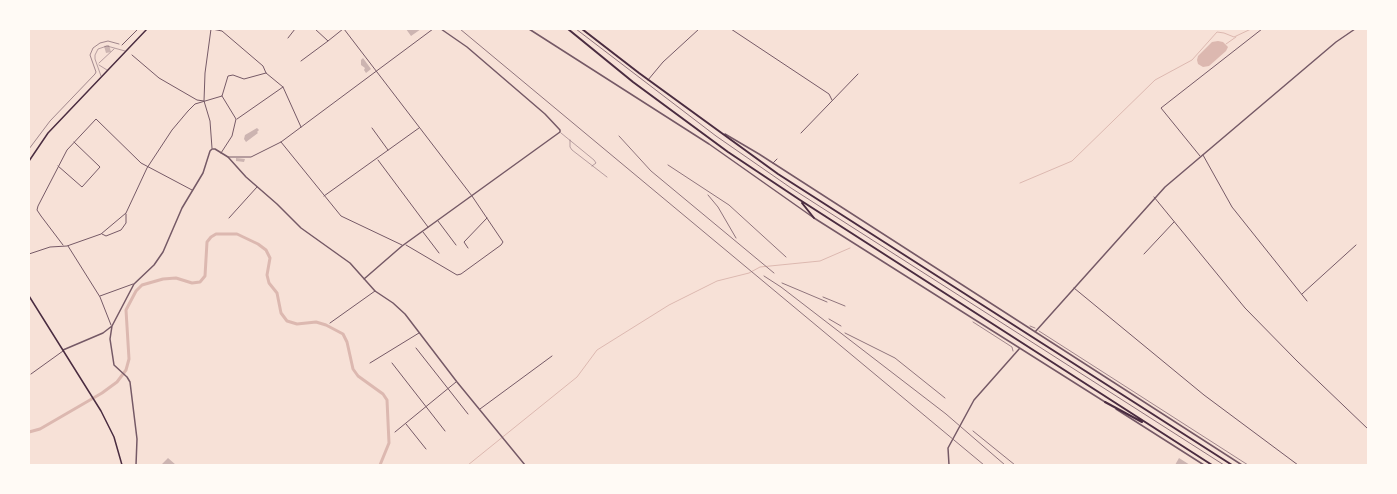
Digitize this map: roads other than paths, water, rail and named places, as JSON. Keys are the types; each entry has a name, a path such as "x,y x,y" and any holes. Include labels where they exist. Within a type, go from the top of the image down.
{"highway":[{"path":"568,29 633,82 728,152 800,200 1212,465"},
{"path":"582,29 706,123 789,181 1232,465"},
{"path":"800,200 814,218"},
{"path":"1105,402 1157,430"}],"main road":[{"path":"29,161 48,133 147,29"},
{"path":"29,296 96,403 114,437 122,465"}],"street":[{"path":"122,45 138,29"},
{"path":"31,374 63,350 103,333 112,326 134,284 154,265 161,254 178,215 203,173 212,149 210,121 204,101 205,73 212,29 222,31 263,66 266,73 283,87 301,127"},
{"path":"288,38 295,29"},
{"path":"315,29 328,40"},
{"path":"281,142 341,216 403,245 456,275 461,274 501,246 503,242 472,196 344,29 301,61"},
{"path":"228,157 251,157 281,142 432,29"},
{"path":"364,279 403,245 560,132 560,130 545,114 466,47 441,29"},
{"path":"529,29 709,144 814,218 1204,465"},
{"path":"648,80 663,62 699,29"},
{"path":"731,29 829,94 832,100"},
{"path":"1201,156 1161,108 1262,29"},
{"path":"1034,332 1154,197 1336,42 1355,29"},
{"path":"132,55 159,78 197,100 204,101"},
{"path":"236,119 222,96 226,78 230,75 244,79 266,73"},
{"path":"801,133 858,74"},
{"path":"221,152 232,136 236,119 283,87"},
{"path":"29,254 63,245 67,246 101,234 126,213 147,168 180,120 196,104 222,96"},
{"path":"63,245 37,210 66,150 96,119 147,168 193,190"},
{"path":"706,123 772,163 1242,465"},
{"path":"324,196 377,159 419,127"},
{"path":"372,128 388,150"},
{"path":"58,166 82,187 100,167 74,142"},
{"path":"212,149 221,152 228,157 246,177 258,186 300,228 346,260 375,291 394,303 405,314 456,382 525,465"},
{"path":"1203,154 1232,207 1307,301"},
{"path":"377,159 428,228"},
{"path":"772,163 776,159"},
{"path":"229,218 258,186"},
{"path":"1154,197 1245,308 1297,361 1368,429"},
{"path":"101,234 106,236 121,230 126,223 126,213"},
{"path":"468,248 464,242 487,217"},
{"path":"437,221 456,245"},
{"path":"1144,254 1174,221"},
{"path":"422,231 439,253"},
{"path":"1301,295 1356,245"},
{"path":"67,246 100,297 112,326 111,353 114,365 119,371 126,375 130,382 135,422 136,465"},
{"path":"100,297 134,284"},
{"path":"1074,288 1204,395 1298,465"},
{"path":"330,322 375,291"},
{"path":"370,363 420,333"},
{"path":"416,348 468,414"},
{"path":"949,465 948,448 978,394 1020,348"},
{"path":"480,410 552,356"},
{"path":"392,362 445,431"},
{"path":"395,432 456,382"},
{"path":"406,423 426,448"}],"lane":[{"path":"101,77 95,55 98,49 107,46 126,51"},
{"path":"98,65 112,50 116,48"},
{"path":"98,65 108,70"},
{"path":"560,132 594,160 596,163 592,166"},
{"path":"570,140 570,147 607,177"}],"waterway":[{"path":"1020,183 1072,161 1155,80 1192,60 1217,32 1234,37 1251,29"},
{"path":"1226,44 1236,37"},
{"path":"29,432 40,429 102,393 117,382 126,370 129,359 126,310 136,291 142,285 163,279 176,278 192,283 200,282 205,276 207,242 216,234 237,234 258,244 266,250 270,258 267,275 269,283 277,293 281,313 287,321 297,324 316,322 326,325 343,334 347,342 353,369 358,376 383,394 387,400 389,443 380,465"},
{"path":"468,465 577,377 597,350 669,305 717,281 749,273 760,267 820,261 850,248"}],"tram line":[{"path":"576,29 716,136 791,188 1224,465"}],"railway":[{"path":"460,29 984,465"},
{"path":"619,136 651,171 774,273"},
{"path":"668,165 729,205 786,257"},
{"path":"708,195 718,207 736,238"},
{"path":"764,276 781,287 946,414 1005,465"},
{"path":"782,283 827,302"},
{"path":"823,297 845,306"},
{"path":"829,319 841,326"},
{"path":"845,333 895,358 945,398"},
{"path":"973,431 1015,465"}]}
